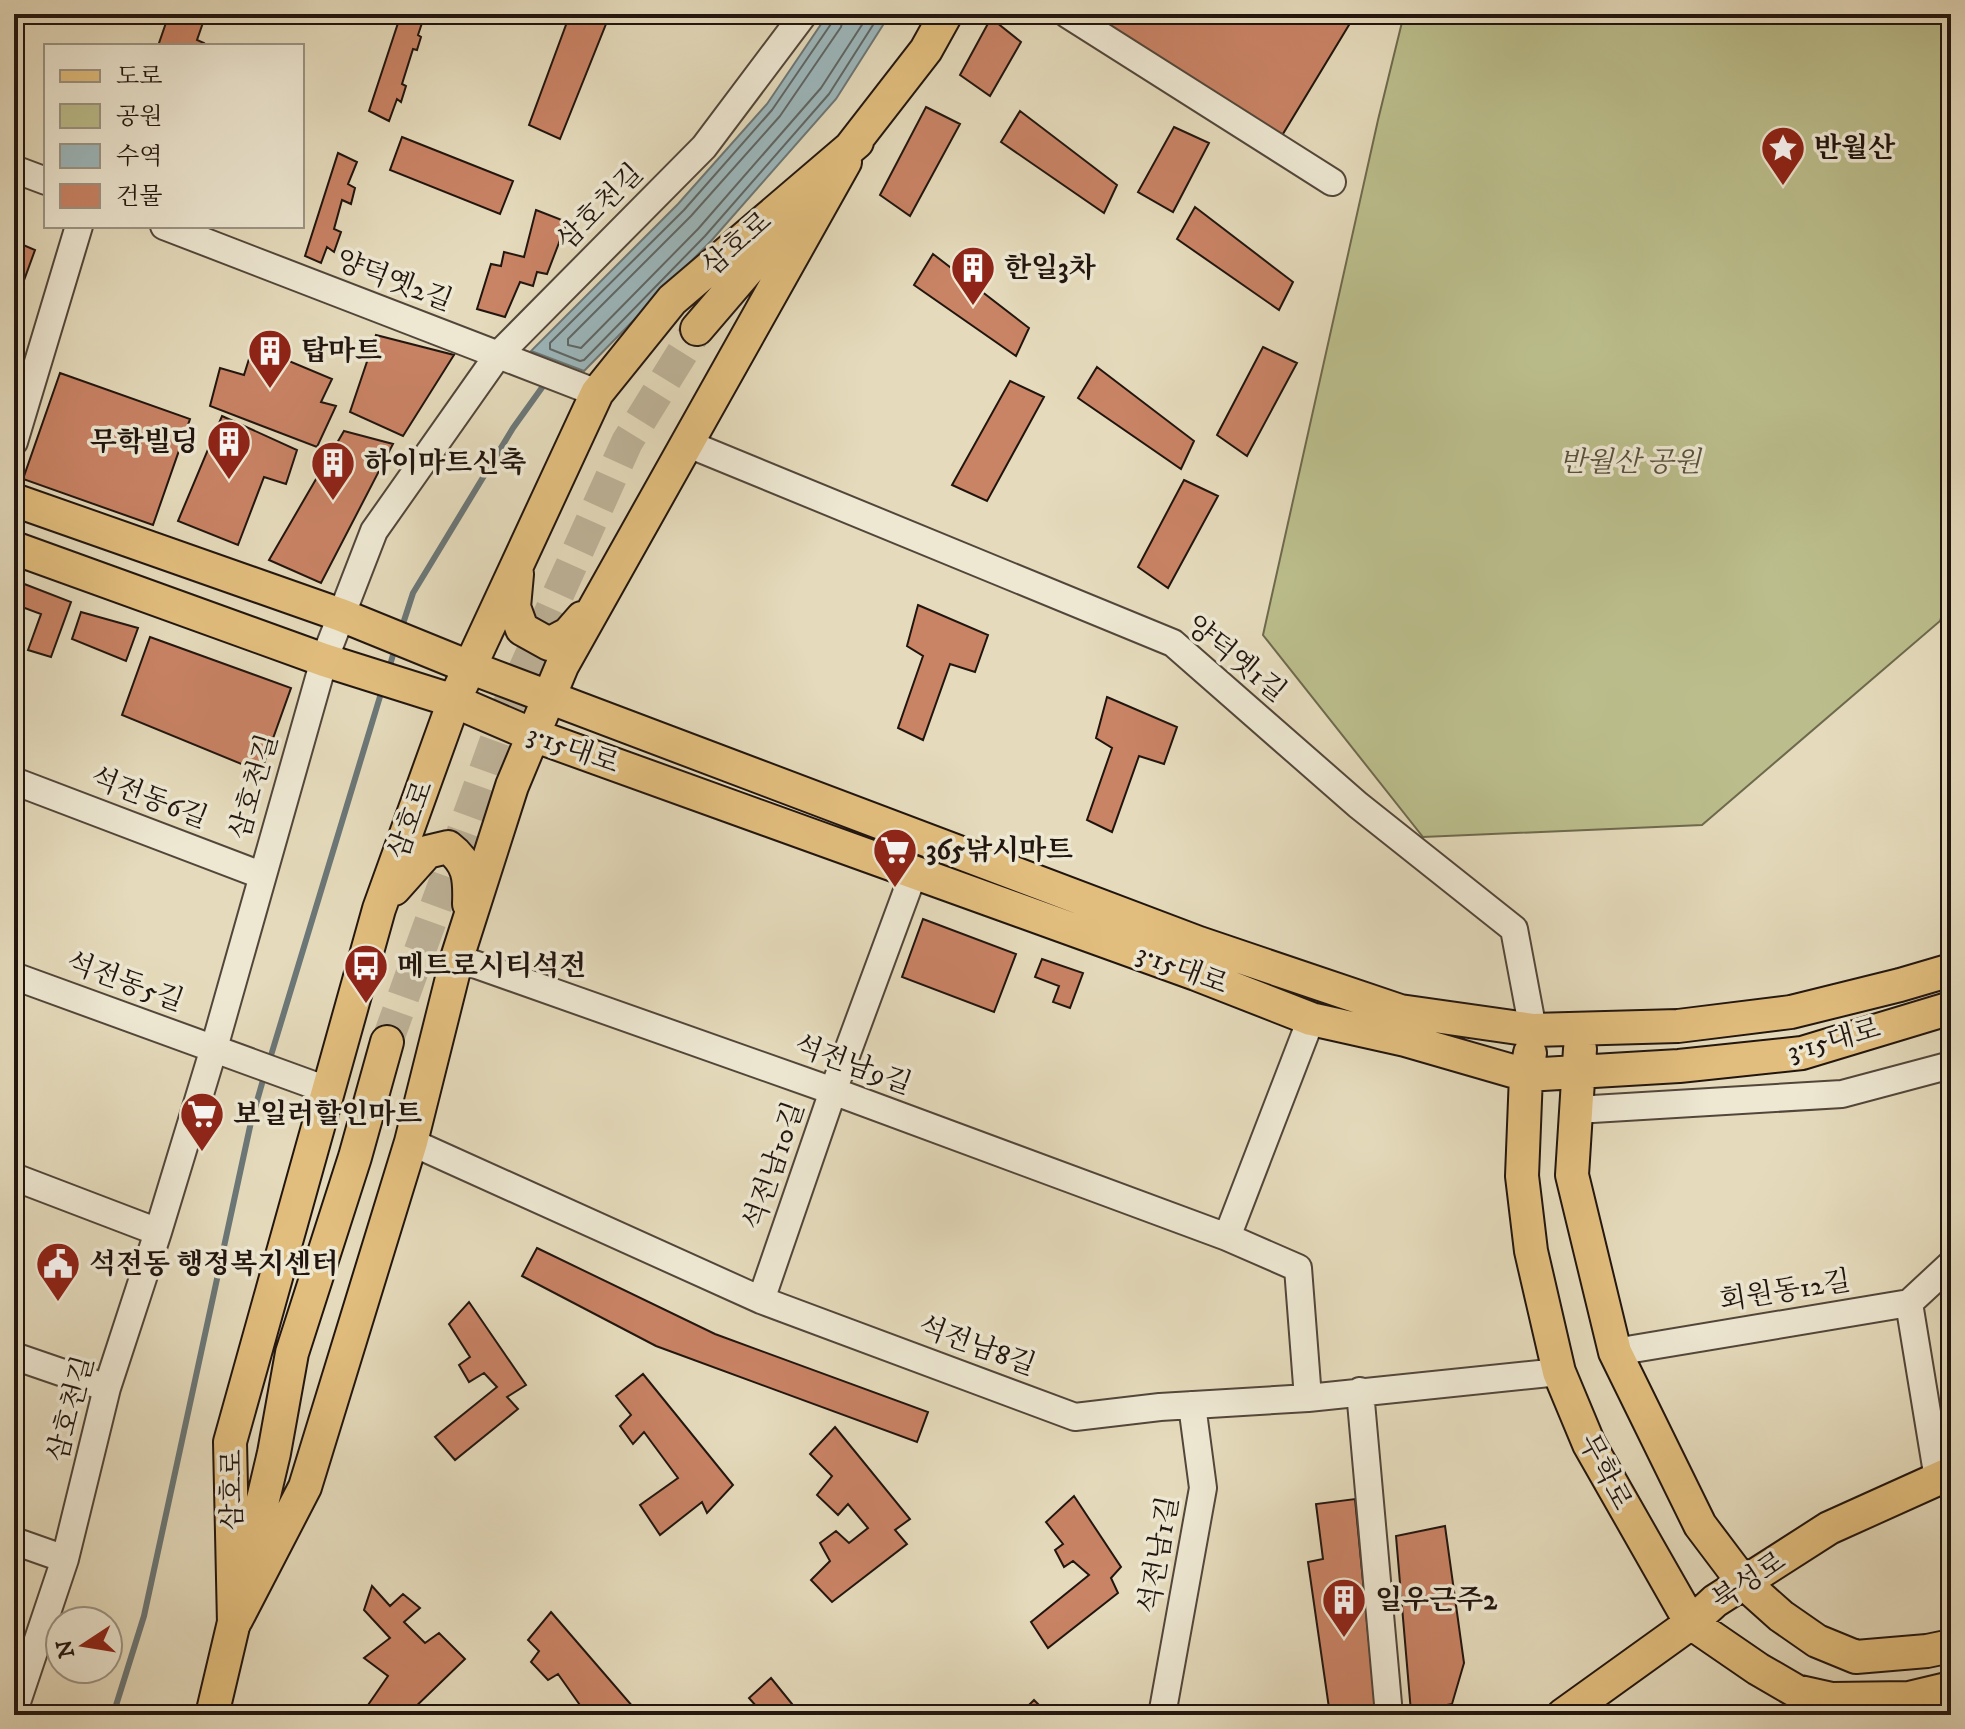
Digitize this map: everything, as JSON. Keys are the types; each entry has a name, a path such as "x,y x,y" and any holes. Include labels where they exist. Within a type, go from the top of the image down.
{"main road":[{"name":"삼호로","path":"697,329 857,142 926,50 946,14"},
{"name":"삼호로","path":"234,1624 230,1442 322,1088 446,698 460,663 519,559 588,390 672,300 857,142"},
{"name":"삼호로","path":"234,1624 305,1487 411,1142 469,919 512,786 562,666 857,142"},
{"path":"14,500 346,617"},
{"path":"14,548 330,662"},
{"path":"519,559 514,607 522,629 549,644 568,634 598,601"},
{"name":"3·15대로","path":"346,617 1199,943 1400,1011 1533,1030 1678,1026 1791,1012 1951,970"},
{"name":"3·15대로","path":"330,662 446,698 533,735 1196,974 1311,1019 1405,1040 1526,1075 1679,1066 1802,1053 1951,1008"},
{"path":"379,909 405,874 427,852 448,847 463,858 470,877 469,919"},
{"name":"무학로","path":"1533,1030 1526,1075 1522,1176 1531,1251 1559,1372 1589,1444 1691,1623 1796,1691 1832,1699 1909,1698 1951,1688"},
{"path":"1580,1030 1572,1175 1615,1352 1700,1525 1743,1582 1781,1616 1817,1641 1856,1657 1951,1646"},
{"name":"삼호로","path":"212,1715 274,1453 292,1353 355,1157 387,1042"},
{"name":"북성로","path":"1563,1715 1691,1623 1715,1601 1829,1528 1945,1476"}],"street":[{"name":"삼호천길","path":"14,1711 65,1559 107,1388 221,1051 261,875 374,531 504,358 704,147 804,14"},
{"path":"1067,14 1332,182"},
{"path":"14,169 44,180"},
{"path":"14,442 78,228"},
{"name":"양덕옛2길","path":"169,228 588,390"},
{"name":"양덕옛1길","path":"686,443 1173,643 1358,805 1514,929 1533,1030"},
{"name":"석전동6길","path":"14,781 261,875"},
{"name":"석전남10길","path":"761,1300 833,1091 914,872"},
{"name":"석전남9길","path":"457,958 833,1091 1227,1237 1298,1268 1308,1398"},
{"name":"석전동5길","path":"14,976 322,1088"},
{"path":"1227,1237 1311,1019"},
{"path":"1576,1110 1842,1094 1951,1065"},
{"name":"석전남8길","path":"411,1142 761,1300 1075,1417 1192,1405 1308,1398 1559,1372"},
{"path":"14,1177 158,1232"},
{"path":"1945,1476 1909,1303 1951,1264"},
{"name":"회원동12길","path":"1615,1352 1909,1303"},
{"path":"14,1356 107,1388"},
{"path":"1360,1391 1389,1715"},
{"name":"석전남1길","path":"1162,1715 1203,1488 1192,1405"},
{"path":"14,1541 65,1559"}],"green space":[{"name":"반월산 공원","path":"1404,14 1951,14 1951,587 1940,621 1702,825 1423,837 1263,635"}],"water":[{"path":"828,14 890,14 836,99 711,241 584,371 531,351 678,204 767,104"}],"building":[{"path":"169,14 206,14 197,40 204,44 159,44"},
{"path":"401,14 425,14 417,50 413,49 402,84 406,86 401,102 397,99 389,121 369,111"},
{"path":"570,14 610,14 560,139 529,125"},
{"path":"1077,14 1344,14 1352,20 1278,142"},
{"path":"991,18 1021,42 990,96 960,75"},
{"path":"926,107 960,124 910,216 880,195"},
{"name":"한일3차","path":"1020,111 1117,185 1104,213 1001,142"},
{"path":"1174,127 1209,143 1173,212 1138,192"},
{"path":"402,137 513,181 500,214 390,170"},
{"path":"338,153 357,162 348,184 355,188 351,204 342,200 334,229 341,232 334,252 327,247 321,263 305,256"},
{"name":"한일3차","path":"1195,207 1293,282 1279,310 1177,239"},
{"path":"536,210 567,222 547,274 537,272 533,286 520,282 505,317 477,309 491,264 501,266 504,252 524,257"},
{"path":"14,241 35,250 14,308"},
{"name":"한일3차","path":"933,254 1029,328 1016,356 914,285"},
{"path":"376,335 454,355 403,436 350,412"},
{"name":"탑마트","path":"253,346 332,379 321,402 336,406 317,447 210,406 220,368 244,375"},
{"path":"1263,347 1297,363 1247,456 1217,435"},
{"name":"한일3차","path":"1097,367 1194,441 1181,469 1078,398"},
{"path":"60,373 190,419 153,525 23,479"},
{"path":"1010,381 1044,397 987,501 952,485"},
{"name":"무학빌딩","path":"222,416 297,450 286,484 264,477 238,545 178,521"},
{"name":"하이마트신축","path":"344,431 393,444 321,583 269,560"},
{"path":"1184,480 1218,496 1168,588 1138,567"},
{"path":"14,580 71,602 51,657 28,650 41,614 14,604"},
{"path":"918,605 988,635 975,672 950,664 923,740 898,728 923,656 907,646"},
{"path":"81,612 138,628 126,661 72,639"},
{"path":"150,637 291,688 261,772 122,715"},
{"path":"1107,697 1177,727 1164,764 1139,756 1112,832 1087,820 1112,748 1096,738"},
{"path":"923,919 1016,954 994,1012 902,977"},
{"path":"1042,959 1083,973 1070,1008 1053,1002 1059,986 1035,977"},
{"path":"537,1248 715,1334 928,1412 917,1442 656,1346 522,1276"},
{"path":"469,1302 526,1385 507,1397 518,1409 455,1460 435,1437 497,1387 484,1373 469,1382 459,1365 470,1357 449,1324"},
{"path":"643,1374 733,1485 707,1513 702,1502 660,1535 640,1505 678,1478 644,1432 633,1444 620,1426 631,1415 616,1396"},
{"path":"835,1427 910,1519 895,1530 907,1544 832,1602 811,1580 830,1561 820,1543 836,1531 849,1543 868,1528 848,1504 838,1515 817,1495 832,1476 810,1454"},
{"path":"1074,1496 1121,1567 1111,1578 1118,1593 1048,1648 1031,1622 1089,1575 1073,1561 1064,1567 1055,1550 1063,1544 1046,1522"},
{"name":"일우근주2","path":"1355,1499 1376,1715 1330,1715 1308,1562 1323,1559 1316,1504"},
{"path":"1445,1526 1464,1663 1452,1704 1411,1712 1396,1536"},
{"path":"372,1586 390,1606 403,1594 420,1608 404,1622 425,1643 439,1633 465,1659 407,1715 380,1715 368,1705 388,1676 364,1658 390,1638 364,1610"},
{"path":"551,1612 640,1715 587,1715 558,1674 548,1680 531,1662 539,1651 528,1640"},
{"path":"771,1678 801,1715 764,1715 749,1698"},
{"path":"1034,1700 1049,1715 1019,1715"}],"waterway":[{"path":"401,630 413,593 513,428 546,382"},
{"path":"388,672 395,648"},
{"path":"269,1062 382,690"},
{"path":"113,1715 144,1616 251,1122 265,1073"}],"tunnel":[{"path":"387,1042 510,701 627,442 697,329"}],"place":[{"name":"반월산","path":"1783,187"},
{"name":"한일3차","path":"973,307"},
{"name":"탑마트","path":"270,390"},
{"name":"무학빌딩","path":"229,481"},
{"name":"하이마트신축","path":"333,502"},
{"name":"365낚시마트","path":"895,889"},
{"name":"메트로시티석전","path":"366,1005"},
{"name":"보일러할인마트","path":"202,1153"},
{"name":"석전동 행정복지센터","path":"58,1303"},
{"name":"일우근주2","path":"1344,1639"}]}
